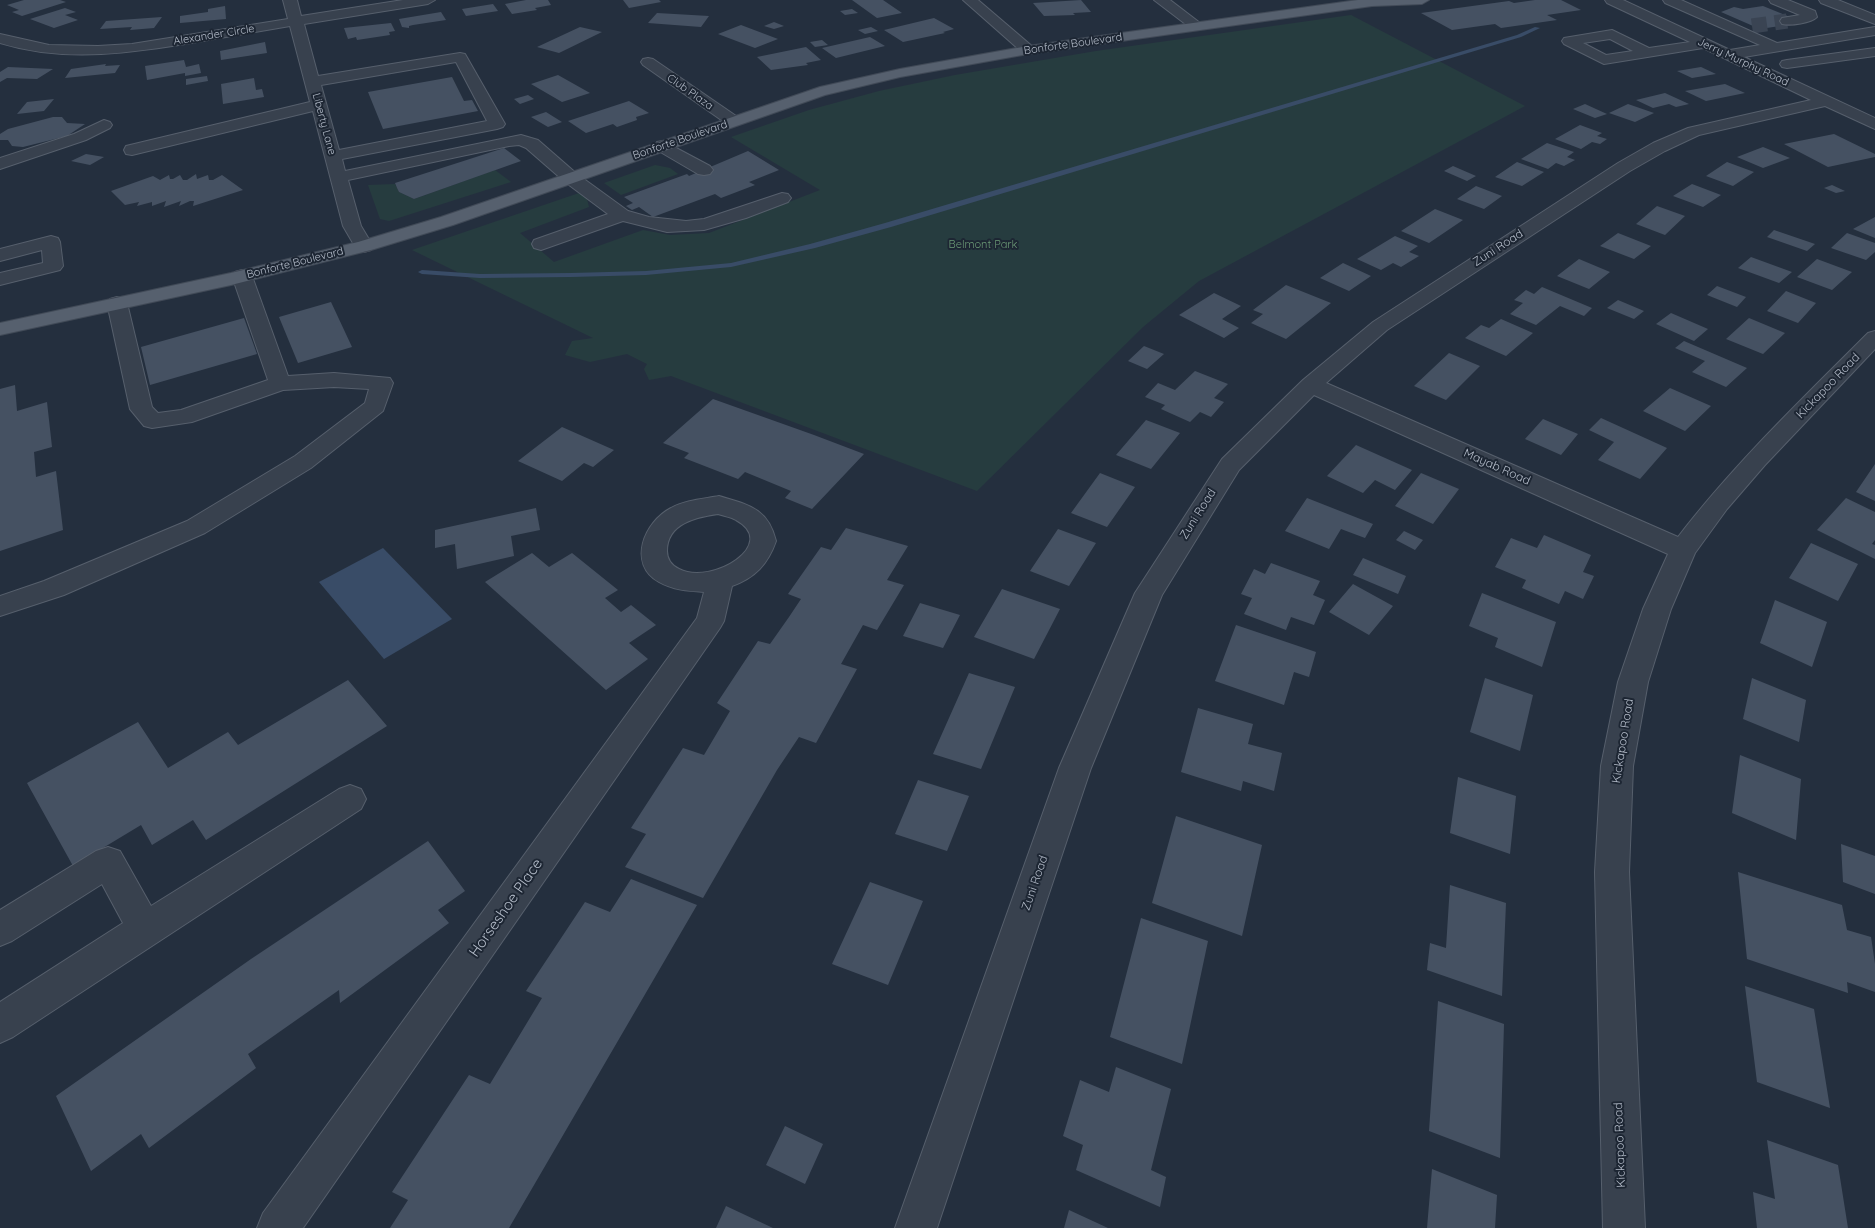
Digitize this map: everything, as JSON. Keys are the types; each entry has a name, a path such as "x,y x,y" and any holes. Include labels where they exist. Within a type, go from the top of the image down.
{"main road":[{"name":"Bonforte Boulevard","path":"0,328 242,276 364,246 446,221 820,92 900,73 1028,50 1372,1 1422,0"}],"street":[{"name":"Liberty Lane","path":"290,0 352,226 364,246"},
{"name":"Alexander Circle","path":"0,38 32,48 81,52 132,48 428,0"},
{"path":"970,0 1028,50"},
{"path":"1161,0 1197,26"},
{"name":"Jerry Murphy Road","path":"1612,0 1875,124"},
{"path":"1675,2 1709,0"},
{"path":"1776,0 1810,14 1810,17 1787,21"},
{"path":"1826,0 1875,20"},
{"path":"1675,2 1775,47"},
{"path":"1664,25 1709,18"},
{"path":"1734,29 1752,26"},
{"path":"1727,55 1875,32"},
{"path":"1647,52 1703,44"},
{"path":"1758,69 1875,52"},
{"path":"312,82 460,57 497,124 333,156"},
{"name":"Club Plaza","path":"648,62 733,121"},
{"name":"Zuni Road","path":"916,1228 1075,768 1149,593 1230,465 1311,385 1380,326 1503,245 1658,147 1694,131 1827,101"},
{"path":"132,150 237,126 253,120 320,104"},
{"path":"0,164 80,137 104,125"},
{"path":"340,177 521,140 532,144 571,178 622,215 659,226 676,228 698,227 719,222 782,198"},
{"path":"663,146 704,170"},
{"path":"541,244 622,215"},
{"path":"0,255 51,242 53,266 0,279"},
{"path":"242,276 280,383"},
{"path":"0,606 54,588 196,527 303,462 375,406 382,383 334,380 280,383 184,417 152,421 141,409 117,303"},
{"name":"Kickapoo Road","path":"1624,1228 1612,872 1617,766 1633,682 1657,609 1683,550 1718,504 1757,460 1875,337"},
{"name":"Mayab Road","path":"1311,385 1683,550"},
{"name":"Horseshoe Place","path":"278,1228 710,621 720,581"},
{"path":"0,1024 144,929 350,799"},
{"path":"0,929 108,862 144,929"}],"green space":[{"name":"Belmont Park","path":"1351,15 1525,106 1199,281 1143,327 977,491 671,376 649,380 644,369 647,364 627,354 590,362 565,355 572,341 593,338 412,250 579,193 587,199 589,207 520,233 554,262 643,230 670,235 709,233 820,190 731,137 809,110 879,91 955,75 1096,51"},
{"path":"655,165 670,168 678,174 621,195 604,183"},
{"path":"495,170 511,182 389,221 380,219 368,185 395,184 399,192 414,199"}],"water":[{"path":"383,548 452,619 384,659 319,582"}],"building":[{"path":"24,0 60,0 66,2 22,16 12,12 19,10 7,5"},
{"path":"526,0 548,0 551,5 535,8 537,10 512,14 505,4"},
{"path":"623,0 659,0 661,2 629,8"},
{"path":"852,0 883,0 902,13 877,18"},
{"path":"1081,0 1091,12 1073,13 1075,15 1044,16 1033,3"},
{"path":"1535,0 1561,0 1581,10 1547,15 1557,20 1501,28 1495,24 1452,30 1421,13 1509,1 1514,3"},
{"path":"493,4 498,11 466,16 462,9"},
{"path":"225,6 226,19 180,23 180,16 208,12 208,9"},
{"path":"1763,6 1790,17 1780,19 1793,24 1760,29 1721,12 1734,7 1743,9"},
{"path":"65,8 76,12 65,15 78,20 54,28 30,19"},
{"path":"852,9 858,13 845,15 840,11"},
{"path":"441,12 446,20 413,25 409,26 409,28 402,27 399,19"},
{"path":"657,13 709,16 701,27 648,23"},
{"path":"162,17 154,28 130,30 132,27 100,29 106,21"},
{"path":"934,18 954,29 943,32 945,33 903,42 884,30"},
{"path":"774,22 784,26 774,29 764,26"},
{"path":"391,23 395,31 389,32 390,35 357,40 356,37 348,39 344,28"},
{"path":"741,25 778,39 755,48 718,34"},
{"path":"580,27 602,32 559,53 537,47"},
{"path":"871,27 878,31 865,34 858,30"},
{"path":"870,37 885,46 836,58 822,48"},
{"path":"822,40 828,45 815,47 810,42"},
{"path":"265,42 267,53 221,60 220,51"},
{"path":"806,47 821,60 806,63 808,65 771,70 757,57"},
{"path":"184,60 186,67 199,64 201,73 185,76 185,73 147,80 145,66"},
{"path":"106,64 105,66 120,65 115,73 65,78 71,69"},
{"path":"8,67 53,69 37,79 7,78 0,82 0,72"},
{"path":"1701,67 1716,74 1692,78 1677,71"},
{"path":"558,75 590,93 562,102 531,84"},
{"path":"207,76 208,81 186,85 186,79"},
{"path":"452,77 464,101 472,100 478,111 383,129 368,92"},
{"path":"254,78 256,90 262,89 264,97 223,104 221,84"},
{"path":"1725,84 1745,93 1706,101 1685,91"},
{"path":"1665,93 1689,104 1676,107 1669,104 1653,108 1636,100"},
{"path":"528,95 534,99 520,104 514,99"},
{"path":"54,99 44,111 17,114 27,102"},
{"path":"629,101 649,113 636,117 637,120 617,127 613,124 586,133 568,121"},
{"path":"1585,104 1607,114 1595,118 1573,109"},
{"path":"1628,104 1654,113 1635,122 1609,113"},
{"path":"546,112 562,122 548,127 531,117"},
{"path":"53,117 62,117 67,123 85,124 67,136 23,147 12,146 8,140 0,140 0,134 8,129"},
{"path":"1580,125 1602,133 1597,136 1607,139 1600,144 1592,142 1581,149 1555,139"},
{"path":"1834,134 1875,154 1875,157 1828,167 1784,144"},
{"path":"1547,143 1574,152 1567,157 1575,160 1564,166 1556,163 1548,169 1521,159"},
{"path":"1763,147 1790,158 1763,168 1737,157"},
{"path":"504,148 521,161 414,199 399,192 395,183"},
{"path":"748,151 779,170 749,182 755,185 721,198 715,194 653,217 639,207 632,210 626,206 633,203 624,197 687,174 689,176"},
{"path":"86,154 104,157 90,165 71,161"},
{"path":"1517,162 1544,172 1522,186 1495,177"},
{"path":"1727,162 1754,172 1733,186 1706,176"},
{"path":"1453,166 1476,176 1467,181 1444,171"},
{"path":"196,174 197,179 208,175 209,180 222,175 243,190 193,206 194,201 179,206 181,201 164,207 166,201 152,206 152,202 137,206 139,202 125,205 111,191 153,176 160,180 169,175 170,179 173,179 180,175 183,180 187,180"},
{"path":"1692,184 1721,195 1703,207 1673,196"},
{"path":"1832,185 1845,191 1836,193 1824,188"},
{"path":"1476,186 1502,196 1484,209 1457,199"},
{"path":"1657,206 1685,216 1665,235 1636,224"},
{"path":"1435,209 1463,220 1429,243 1401,231"},
{"path":"1875,217 1875,238 1853,229"},
{"path":"1774,230 1815,244 1807,251 1767,237"},
{"path":"1618,233 1651,246 1634,259 1600,246"},
{"path":"1847,233 1875,243 1875,252 1866,260 1831,248"},
{"path":"1395,236 1418,246 1409,252 1419,256 1401,267 1393,263 1381,270 1357,259"},
{"path":"1751,257 1792,272 1779,283 1738,268"},
{"path":"1579,259 1610,272 1589,289 1557,276"},
{"path":"1817,259 1852,272 1832,290 1797,277"},
{"path":"1343,263 1371,276 1349,291 1320,278"},
{"path":"1286,285 1331,303 1286,339 1251,323 1263,314 1253,310"},
{"path":"1717,286 1746,297 1737,307 1707,295"},
{"path":"1542,287 1592,308 1584,316 1560,306 1536,325 1510,314 1523,303 1514,300 1526,290 1534,294"},
{"path":"1786,291 1816,303 1798,323 1767,311"},
{"path":"1214,293 1241,306 1222,319 1239,328 1224,338 1179,315"},
{"path":"1618,300 1644,311 1634,319 1607,308"},
{"path":"331,302 352,347 298,363 279,317"},
{"path":"1671,313 1708,329 1694,341 1656,324"},
{"path":"244,318 257,354 150,385 141,347"},
{"path":"1749,318 1785,333 1763,354 1726,339"},
{"path":"1501,319 1533,333 1506,356 1465,338 1481,325 1489,328"},
{"path":"1684,341 1747,368 1726,387 1692,372 1705,361 1675,348"},
{"path":"1144,346 1164,354 1147,369 1128,361"},
{"path":"1449,353 1480,366 1446,400 1414,386"},
{"path":"1195,371 1228,384 1214,398 1224,402 1211,417 1200,412 1190,422 1161,409 1165,405 1145,397 1158,383 1175,390"},
{"path":"15,385 17,411 47,402 52,447 34,452 36,477 56,471 63,530 0,551 0,389"},
{"path":"1670,388 1711,406 1685,431 1643,411"},
{"path":"713,399 864,454 812,509 785,498 791,491 745,472 738,479 684,458 689,453 663,443"},
{"path":"1601,418 1667,448 1640,479 1598,460 1614,442 1589,430"},
{"path":"1543,419 1578,434 1561,455 1525,439"},
{"path":"1146,420 1180,433 1151,469 1116,455"},
{"path":"562,427 614,450 593,467 584,463 562,481 518,461"},
{"path":"1356,445 1412,470 1395,490 1375,480 1363,493 1327,476"},
{"path":"1875,464 1875,501 1856,492"},
{"path":"1100,473 1135,487 1107,527 1071,513"},
{"path":"1421,473 1459,489 1433,524 1395,506"},
{"path":"1307,498 1373,524 1365,538 1341,529 1329,549 1285,531"},
{"path":"1846,498 1875,512 1875,540 1872,544 1875,545 1875,559 1817,530"},
{"path":"536,508 540,530 511,536 514,556 457,569 455,544 435,548 435,530"},
{"path":"846,528 908,546 887,580 904,585 877,630 863,625 841,664 857,669 816,743 799,737 777,770 703,898 625,867 646,834 631,828 683,748 704,755 730,711 717,703 758,641 770,644 801,599 788,594 821,547 831,550"},
{"path":"1058,529 1096,543 1069,586 1030,571"},
{"path":"1404,531 1423,540 1415,550 1396,540"},
{"path":"1544,535 1591,555 1583,572 1594,576 1583,599 1565,591 1559,604 1522,588 1526,580 1495,567 1511,538 1537,548"},
{"path":"1811,543 1858,564 1838,601 1789,578"},
{"path":"532,553 549,567 572,553 618,590 605,598 621,612 631,605 656,625 629,643 648,659 606,690 485,582"},
{"path":"1363,558 1406,576 1398,594 1353,575"},
{"path":"1271,563 1320,581 1313,595 1325,600 1314,625 1291,617 1286,630 1244,614 1252,598 1241,594 1254,569 1265,574"},
{"path":"1353,584 1393,606 1369,635 1329,612"},
{"path":"1002,589 1060,609 1034,659 974,637"},
{"path":"1482,593 1556,622 1542,667 1495,647 1498,638 1469,626"},
{"path":"1775,600 1827,622 1812,667 1760,643"},
{"path":"920,603 960,615 943,648 903,636"},
{"path":"1236,625 1316,652 1309,677 1294,672 1284,705 1215,681"},
{"path":"969,673 1015,687 981,769 933,754"},
{"path":"1485,678 1533,695 1520,751 1470,732"},
{"path":"1752,678 1806,700 1799,742 1743,719"},
{"path":"348,680 387,726 206,840 193,820 152,845 141,825 73,866 27,783 138,722 168,768 228,732 238,745"},
{"path":"1198,708 1253,724 1248,744 1282,753 1274,791 1243,781 1241,791 1181,772"},
{"path":"1740,755 1801,779 1796,840 1732,813"},
{"path":"1458,777 1516,796 1510,854 1450,833"},
{"path":"918,780 969,796 947,851 895,834"},
{"path":"1176,816 1262,845 1242,936 1152,903"},
{"path":"428,841 465,891 438,910 449,923 340,1003 339,990 248,1054 256,1068 149,1148 141,1134 91,1171 56,1096 251,959"},
{"path":"1841,844 1875,856 1875,894 1843,882"},
{"path":"1738,872 1842,905 1847,930 1871,937 1875,964 1875,992 1847,982 1848,993 1747,959"},
{"path":"631,879 697,905 509,1228 390,1228 408,1200 392,1192 469,1075 490,1084 542,998 526,991 585,902 610,912"},
{"path":"870,882 923,901 888,985 832,964"},
{"path":"1450,885 1506,903 1502,996 1427,970 1430,943 1446,948"},
{"path":"1141,918 1208,941 1182,1064 1110,1037"},
{"path":"1745,986 1814,1009 1830,1108 1757,1082"},
{"path":"1438,1001 1504,1024 1500,1158 1429,1131"},
{"path":"1116,1067 1171,1089 1151,1170 1166,1177 1160,1207 1076,1170 1083,1145 1063,1136 1080,1080 1109,1092"},
{"path":"785,1126 823,1144 805,1184 766,1165"},
{"path":"1767,1140 1838,1165 1848,1228 1757,1228 1753,1192 1775,1199"},
{"path":"1432,1169 1497,1195 1495,1228 1427,1228"},
{"path":"726,1206 773,1228 716,1228"},
{"path":"1069,1210 1108,1228 1064,1228"}],"waterway":[{"path":"422,272 480,276 571,275 646,273 731,265 812,246 888,225 1519,36 1537,28"}],"tunnel":[{"path":"1752,26 1787,21"}]}
